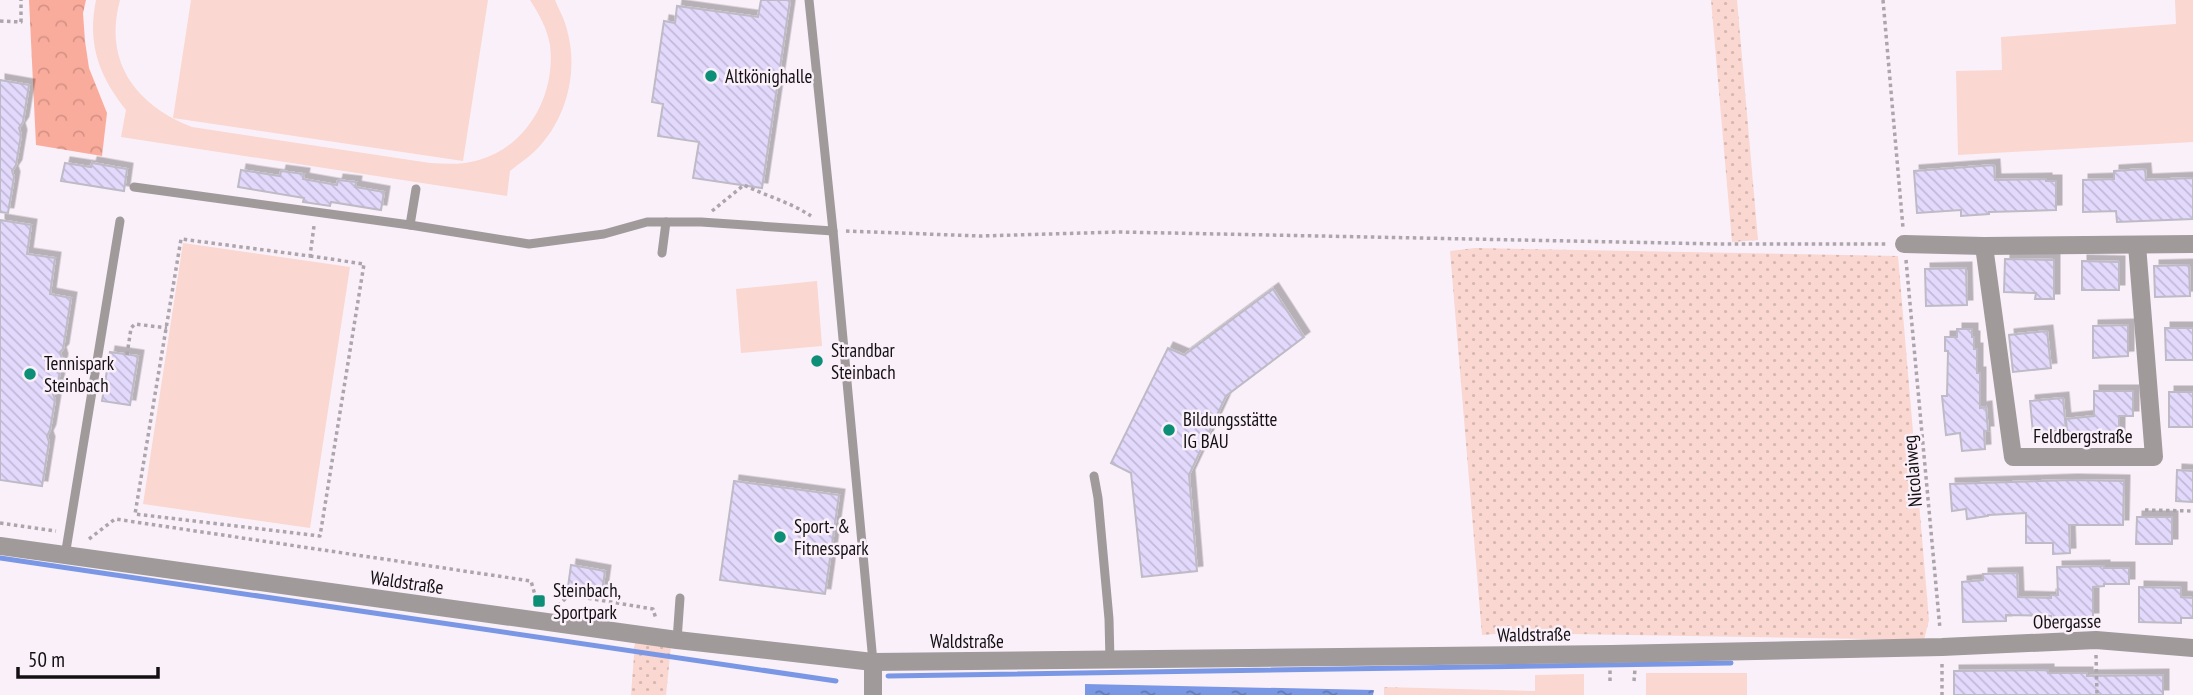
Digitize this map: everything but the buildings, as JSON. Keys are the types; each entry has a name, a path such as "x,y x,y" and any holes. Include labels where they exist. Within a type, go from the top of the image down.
{"street":[{"path":"1904,244 2193,244"},
{"name":"Feldbergstraße","path":"1984,246 2013,457 2154,457 2137,244"},
{"name":"Waldstraße","path":"0,546 677,640 873,662 1611,654 1942,647"},
{"name":"Obergasse","path":"1942,647 2096,640 2193,648"},
{"path":"873,662 873,695"}],"lane":[{"path":"809,0 873,662"},
{"path":"134,187 529,244 604,234 647,222 701,222 833,231"},
{"path":"410,225 416,189"},
{"path":"66,556 120,221"},
{"path":"662,253 666,222"},
{"path":"1094,476 1109,619 1110,661"},
{"path":"677,640 680,598"}],"path":[{"path":"0,21 21,22 21,0"},
{"name":"Nicolaiweg","path":"1883,0 1942,647 1942,695"},
{"path":"701,222 744,185 802,210 833,231 980,236 1119,232 1904,244"},
{"path":"310,257 316,212"},
{"path":"181,239 310,257 364,264 320,536 135,514 181,239"},
{"path":"127,355 131,328 135,324 167,328"},
{"path":"2145,510 2193,511"},
{"path":"66,556 115,519 531,581 538,603"},
{"path":"0,523 92,537"},
{"path":"548,604 559,606 569,595 653,609 659,626"},
{"path":"2096,640 2097,695"},
{"path":"1610,673 1610,681"},
{"path":"1634,673 1634,681"}],"green space":[{"path":"29,0 86,0 83,13 89,68 107,113 102,156 36,145"},
{"path":"96,0 120,0 116,43 121,62 140,93 155,107 192,127 430,163 449,164 479,160 512,143 535,116 543,99 551,63 550,45 542,21 530,0 555,0 565,22 570,46 570,79 562,110 546,138 533,153 510,171 507,196 121,137 126,110 102,72 94,45"},
{"path":"191,0 488,0 463,161 173,118"},
{"path":"1711,0 1737,0 1758,240 1732,242"},
{"path":"2175,0 2193,0 2193,142 1958,155 1956,71 2002,70 2001,37 2176,24"},
{"path":"183,243 350,267 310,528 143,504"},
{"path":"1475,248 1898,256 1929,620 1924,640 1508,633 1482,635 1450,251"},
{"path":"817,281 822,346 741,353 736,289"},
{"path":"635,642 671,646 666,695 631,695"},
{"path":"1646,673 1747,673 1747,695 1646,695"},
{"path":"1584,674 1584,695 1535,695 1535,675"},
{"path":"1384,687 1535,691 1535,695 1384,695"}],"water":[{"path":"1085,684 1374,690 1373,695 1085,695"}],"waterway":[{"path":"0,558 836,681"},
{"path":"888,676 1731,663"}],"place":[{"name":"Altkönighalle","path":"711,76"},
{"name":"Strandbar Steinbach","path":"817,361"},
{"name":"Tennispark Steinbach","path":"30,374"},
{"name":"Bildungsstätte IG BAU","path":"1169,430"},
{"name":"Sport- & Fitnesspark","path":"780,537"},
{"name":"Steinbach, Sportpark","path":"539,601"}]}
